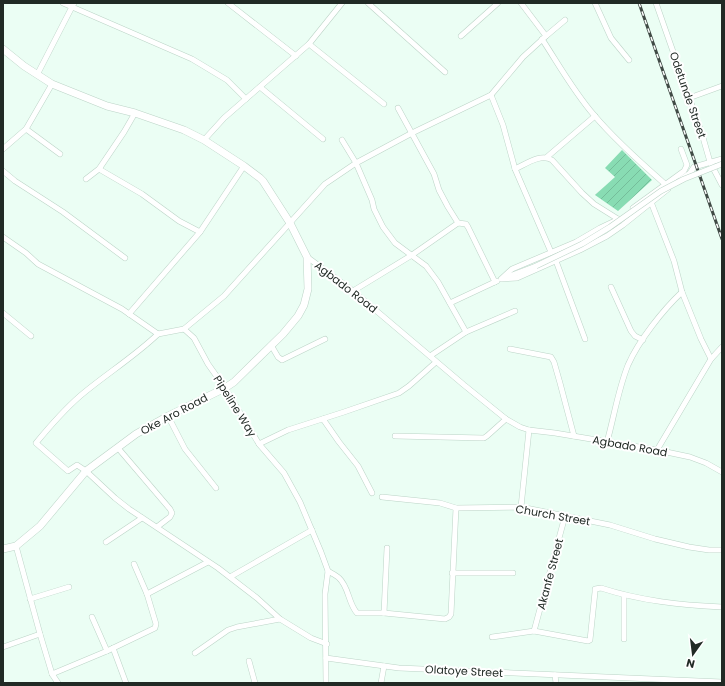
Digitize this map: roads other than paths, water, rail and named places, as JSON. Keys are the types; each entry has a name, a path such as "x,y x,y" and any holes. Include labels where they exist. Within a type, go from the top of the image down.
{"main road":[{"name":"Agbado Road","path":"3,49 24,66 52,84 101,104 135,113 184,130 204,140 244,166 260,178 290,223 307,258"},
{"name":"Oke Aro Road","path":"3,549 16,546 40,526 86,471 136,434 168,416 225,388 239,377 272,345 298,316 304,305 308,289 307,258"}],"street":[{"path":"63,3 73,5 192,59 227,80 246,99"},
{"path":"228,3 296,56"},
{"path":"204,140 224,118 310,44 342,3"},
{"path":"368,3 445,72"},
{"path":"461,36 498,3"},
{"path":"521,3 544,37 573,88 595,116 637,160 665,184"},
{"path":"595,3 612,38 629,60"},
{"name":"Odetunde Street","path":"656,3 710,162 722,185"},
{"path":"37,75 73,5"},
{"path":"327,644 311,638 280,619 257,598 230,577 115,498 78,465 68,471 36,443 56,418 80,396 141,350 158,334 184,329 224,296 325,184 356,163 412,133 491,95 523,57 565,20"},
{"path":"310,44 384,104"},
{"path":"3,149 26,129 52,84"},
{"path":"689,98 722,86"},
{"path":"260,87 323,139"},
{"path":"491,95 503,125 515,169 552,252"},
{"path":"398,108 434,174 439,190 458,223"},
{"path":"86,179 99,169 135,113"},
{"path":"547,157 595,116"},
{"path":"26,129 60,154"},
{"path":"342,140 356,163 372,200 376,215 383,228 395,243 426,266 438,282 466,332"},
{"path":"501,279 512,269 576,242 618,219 684,171 687,165 681,149"},
{"path":"515,169 542,157 547,157 552,160 594,204 618,219"},
{"path":"501,279 517,278 607,236 690,173 694,167 722,159"},
{"path":"450,303 501,279 536,266 582,244 661,192 684,179 722,164"},
{"path":"129,314 200,232 244,166"},
{"path":"99,169 142,194 179,221 200,232"},
{"path":"3,171 15,181 63,212 125,258"},
{"path":"651,202 674,261 682,292 701,339 711,359"},
{"path":"353,291 412,255 458,223 466,224 495,282"},
{"path":"3,237 26,253 38,264 129,314 158,334"},
{"name":"Agbado Road","path":"307,258 353,291 436,362 506,419 520,427 529,430 574,436 690,457 706,463 722,472"},
{"path":"556,261 585,339"},
{"path":"611,287 631,331 635,336 643,340"},
{"path":"607,442 622,382 629,364 643,340 665,310 682,292"},
{"path":"430,356 466,332 515,311"},
{"path":"3,313 31,336"},
{"name":"Pipeline Way","path":"184,329 194,338 208,364 225,388 259,444 284,473 300,502 321,552 328,571 325,594 327,644 326,683"},
{"path":"272,345 278,357 282,360 325,339"},
{"path":"657,450 711,359 722,347"},
{"path":"510,349 551,357 554,362 574,436"},
{"path":"259,444 288,430 398,393 436,362"},
{"path":"168,416 185,449 216,488"},
{"path":"323,419 358,466 372,493"},
{"path":"395,436 484,438 506,419"},
{"path":"520,507 529,430"},
{"path":"118,448 170,508 172,513 170,517 157,527"},
{"name":"Church Street","path":"382,497 440,504 456,508 520,507 610,525 655,539 689,547 722,550"},
{"path":"328,571 339,579 345,588 354,610 357,613 384,613 445,619 451,614 456,508"},
{"name":"Akanfe Street","path":"534,632 565,516"},
{"path":"106,542 142,518"},
{"path":"230,577 312,530"},
{"path":"16,546 52,674 58,683"},
{"path":"384,613 387,548"},
{"path":"147,594 208,562"},
{"path":"52,674 107,651 155,628 156,624 147,594 134,564"},
{"path":"452,573 513,572"},
{"path":"30,599 69,587"},
{"path":"492,637 534,632 590,640 595,589 602,588 624,595 667,603 722,607"},
{"path":"624,595 624,639"},
{"path":"92,617 107,651"},
{"path":"195,653 228,630 280,619"},
{"path":"3,647 40,634"},
{"path":"112,648 126,683"},
{"name":"Olatoye Street","path":"326,658 399,668 556,675 610,680 722,682"},
{"path":"249,661 255,683"},
{"path":"381,683 384,666"},
{"path":"556,675 556,683"}],"railway":[{"path":"639,3 722,239"}]}
